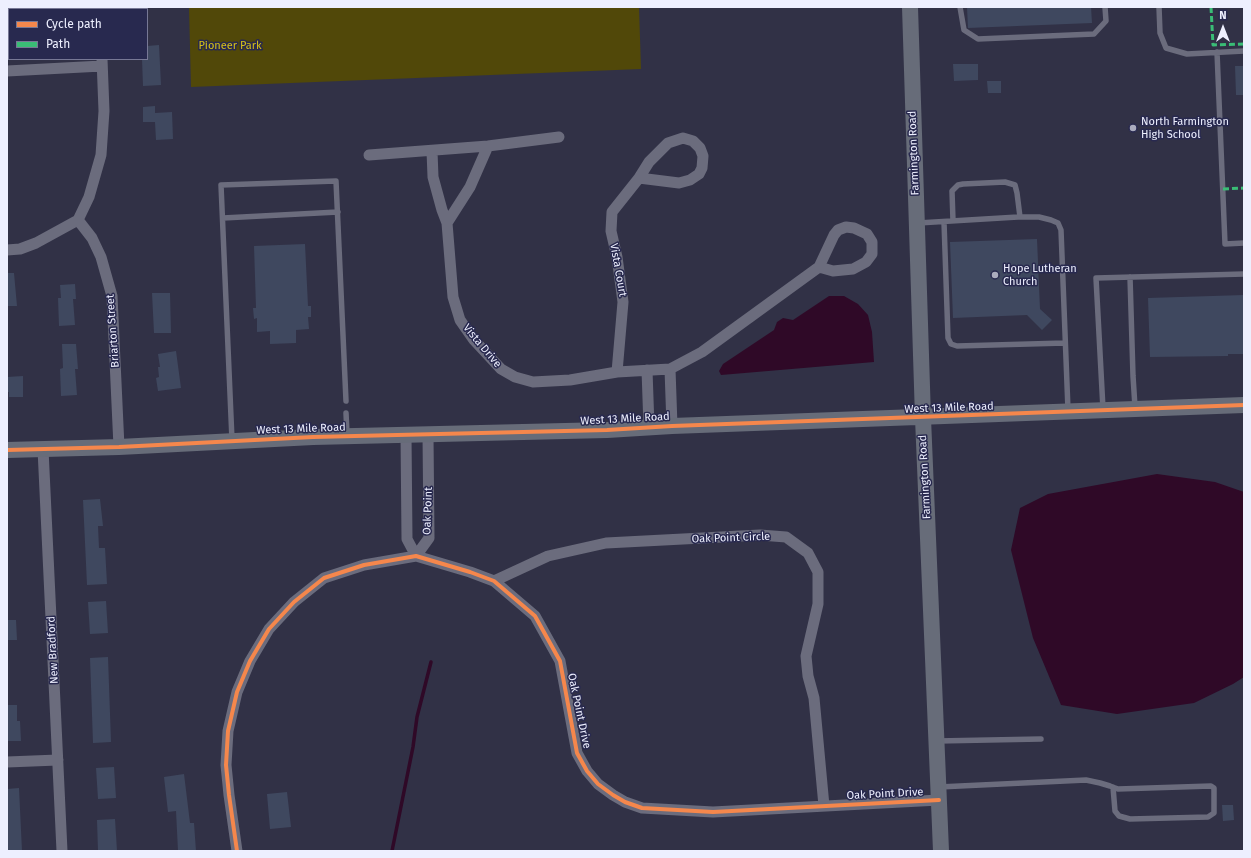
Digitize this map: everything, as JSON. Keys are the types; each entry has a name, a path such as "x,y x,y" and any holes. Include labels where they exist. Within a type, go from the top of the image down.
{"street":[{"name":"Farmington Road","path":"910,7 923,418 941,851"},
{"path":"7,70 102,63 104,111 101,155 89,197 78,220 36,243 20,249 7,250"},
{"path":"369,155 488,146 559,137"},
{"name":"Vista Court","path":"618,372 624,302 617,257 611,231 612,212 639,178 649,162 668,143 683,138 693,141 700,148 703,156 702,168 699,174 690,180 679,183 639,178"},
{"path":"447,223 470,187 488,146"},
{"name":"Vista Drive","path":"432,151 433,177 447,223 453,297 460,320 474,340 501,369 515,377 532,382 570,380 618,372 670,369 702,352 819,267 834,235 838,230 846,227 854,228 867,234 872,242 872,254 866,262 853,269 833,271 819,267"},
{"name":"Briarton Street","path":"78,220 92,238 101,257 112,296 119,447"},
{"path":"670,369 672,426"},
{"path":"647,370 649,427"},
{"name":"West 13 Mile Road","path":"7,450 119,447 347,436 428,435 1068,413 1244,405"},
{"name":"Oak Point","path":"406,435 407,538 416,556 429,538 428,435"},
{"name":"New Bradford","path":"43,449 62,851"},
{"name":"Oak Point Circle","path":"494,581 548,556 606,544 760,535 786,537 808,553 818,572 818,604 806,656 808,676 814,698 824,806"},
{"name":"Oak Point Drive","path":"237,851 226,765 228,730 237,692 250,661 269,629 294,602 324,578 364,565 416,556 470,572 494,581 535,616 560,661 578,753 587,771 598,784 625,802 642,808 712,812 824,806 939,794"},
{"path":"7,762 58,760"}],"lane":[{"path":"960,7 964,30 978,39 1094,34 1106,21 1105,7"},
{"path":"1159,7 1160,33 1166,48 1188,54 1244,51"},
{"path":"1217,52 1225,244 1244,243"},
{"path":"232,441 221,185 336,181 346,401"},
{"path":"953,221 952,192 958,185 963,184 1005,182 1014,184 1018,193 1020,217"},
{"path":"223,218 338,212"},
{"path":"916,223 1020,217 1039,217 1058,223 1061,230 1068,413"},
{"path":"944,222 948,338 951,344 957,346 1065,343"},
{"path":"1103,411 1096,278 1244,274"},
{"path":"1130,277 1133,376 1136,410"},
{"path":"346,413 347,436"},
{"path":"937,741 1041,739"},
{"path":"939,794 1086,780 1113,787 1118,789 1211,786 1214,788 1214,813 1208,817 1130,819 1119,816 1115,811 1113,787"}],"green space":[{"name":"Pioneer Park","path":"189,7 639,7 641,69 191,87"}],"shaded area":[{"path":"829,296 844,296 858,304 868,315 872,332 874,362 721,375 719,371 723,364 774,330 777,322 783,318 793,320"},
{"path":"1157,474 1215,482 1244,492 1244,677 1194,703 1117,714 1061,705 1033,638 1011,550 1020,508 1048,494"}],"building":[{"path":"967,7 1091,7 1092,23 968,28"},
{"path":"159,45 161,85 143,86 142,60 148,60 148,46"},
{"path":"953,64 978,64 978,80 954,81"},
{"name":"North Farmington High School","path":"1235,66 1244,66 1244,95 1236,95"},
{"path":"987,81 1001,81 1001,93 988,93"},
{"path":"155,106 155,113 172,112 173,139 156,140 155,122 143,122 143,107"},
{"name":"Hope Lutheran Church","path":"1037,239 1040,309 1052,320 1042,330 1027,315 953,318 950,242"},
{"path":"305,244 308,306 311,306 311,317 308,317 309,329 296,330 296,343 270,344 270,331 257,332 257,318 254,319 253,308 256,308 254,246"},
{"path":"7,273 14,273 17,306 7,306"},
{"path":"75,284 76,299 73,299 75,325 59,326 58,298 61,298 60,285"},
{"path":"152,293 170,293 171,333 154,333"},
{"path":"1244,295 1244,354 1228,354 1228,356 1150,357 1148,298"},
{"path":"62,344 76,344 78,369 75,369 77,395 61,396 60,369 63,368"},
{"path":"176,351 181,388 158,391 156,378 159,377 158,367 160,367 158,354"},
{"path":"23,376 23,397 9,397 9,392 7,392 7,377"},
{"path":"100,499 103,526 98,526 99,548 105,548 107,584 87,585 83,500"},
{"path":"106,601 108,633 90,634 88,602"},
{"path":"7,620 16,620 17,640 7,640"},
{"path":"108,657 111,742 93,743 90,658"},
{"path":"7,705 17,705 17,721 20,721 21,741 7,741"},
{"path":"114,767 116,798 98,799 96,768"},
{"path":"184,774 190,823 194,823 196,851 178,851 176,811 168,812 164,777"},
{"path":"19,788 22,851 7,851 7,789"},
{"path":"287,792 291,827 270,829 267,794"},
{"path":"1222,805 1233,805 1234,820 1223,821"},
{"path":"115,819 117,851 98,851 97,820"}],"waterway":[{"path":"392,851 413,747 417,717 431,662"}],"marked path":[{"path":"1211,7 1213,45 1244,44"},
{"path":"1223,189 1244,188"}],"cycle path":[{"path":"7,450 119,447 313,437 607,430 672,426 1244,405"},
{"path":"237,851 226,765 228,731 237,692 250,661 269,629 294,602 324,578 364,565 416,556 470,572 494,581 535,616 560,661 577,753 587,771 598,784 625,802 642,808 713,812 939,800"}],"place":[{"name":"North Farmington High School","path":"1133,128"},
{"name":"Hope Lutheran Church","path":"995,275"}]}
